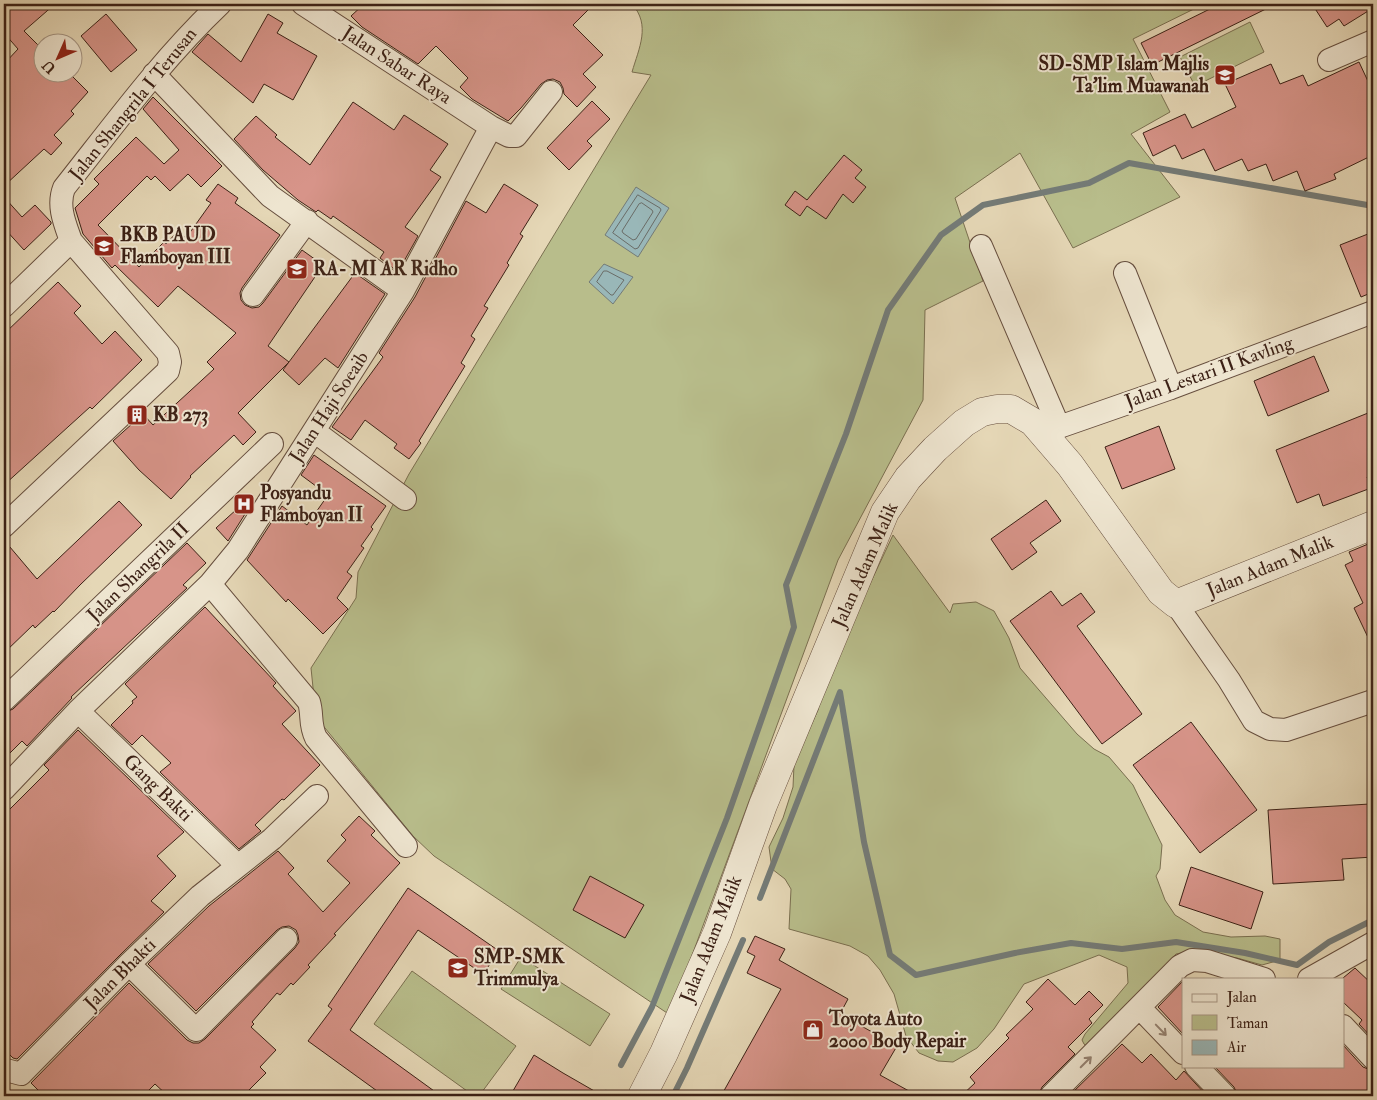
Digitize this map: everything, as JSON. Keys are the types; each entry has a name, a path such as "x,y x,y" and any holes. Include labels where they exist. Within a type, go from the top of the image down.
{"street":[{"name":"Jalan Shangrila I Terusan","path":"71,241 63,215 61,196 64,188 154,74 193,30 220,4"},
{"name":"Jalan Sabar Raya","path":"303,4 491,127 509,136 516,136 551,92"},
{"path":"1329,60 1373,43"},
{"path":"154,74 270,196 403,291"},
{"name":"Jalan Haji Soeaib","path":"4,789 78,711 210,584 238,550 403,291 491,127"},
{"path":"253,295 306,221"},
{"path":"4,306 71,241 168,353 170,362 168,372 4,526"},
{"path":"981,246 1054,433"},
{"path":"1124,273 1171,388"},
{"name":"Jalan Lestari II Kavling","path":"1054,433 1373,312"},
{"name":"Jalan Adam Malik","path":"642,1096 664,1053 716,933 763,805 885,512 908,478 935,449 964,423 982,412 1011,409 1054,433 1070,465 1162,592 1176,604 1373,525"},
{"path":"314,431 405,499"},
{"name":"Jalan Shangrila II","path":"4,700 272,444"},
{"path":"210,584 309,702 311,724 316,738 406,846"},
{"path":"1176,604 1229,680 1254,721 1270,729 1286,730 1373,701"},
{"name":"Gang Bakti","path":"78,711 237,865"},
{"name":"Jalan Bhakti","path":"4,1072 6,1070 21,1074 129,964 200,896 272,839 317,796"},
{"path":"129,964 196,1030 286,939"},
{"path":"1311,978 1373,943"},
{"path":"1051,1096 1180,966 1192,960 1207,961 1261,978"},
{"path":"1140,1008 1182,1052"},
{"path":"1344,1027 1373,1058"},
{"path":"1198,1068 1225,1096"}],"green space":[{"path":"632,4 1204,4 1133,39 1170,112 1131,134 1180,197 1073,248 1020,153 955,198 983,281 925,310 923,400 838,560 670,1015 434,856 413,836 316,717 311,668 356,598 358,572 409,474 651,75 632,72 642,37 642,28 638,12"},
{"path":"1250,22 1264,52 1195,86 1180,57"},
{"path":"893,535 950,613 953,604 976,602 994,611 1009,638 1020,668 1077,734 1094,749 1109,757 1133,785 1162,845 1160,869 1156,876 1165,900 1175,915 1203,932 1231,937 1265,936 1280,939 1280,960 1262,965 1237,958 1193,951 1176,954 1089,1048 1082,1040 1085,1034 1128,983 1127,967 1099,955 1024,984 994,1029 977,1048 953,1062 938,1061 919,1053 906,1036 894,994 880,970 868,956 850,946 789,929 791,889 785,879 772,869 769,847 783,818 793,787 797,747 807,734 818,710 821,691 828,673"},
{"path":"521,957 610,1014 590,1046 501,989"},
{"path":"412,971 516,1046 479,1096 474,1096 374,1024"}],"water":[{"path":"636,187 669,208 638,257 605,235"},
{"path":"604,264 633,277 613,304 589,282"}],"building":[{"path":"4,4 55,4 24,31 32,39 32,82 78,82 88,92 71,111 74,114 54,135 62,143 51,155 44,149 4,186 4,64 18,49 4,33"},
{"path":"364,4 594,4 573,25 603,55 583,74 596,87 577,107 564,94 560,82 553,79 547,80 541,84 508,121 472,99 460,87 468,78 436,46 418,64 362,27 351,16"},
{"path":"1220,4 1276,4 1152,65 1141,43"},
{"path":"1312,4 1373,4 1373,8 1344,26 1339,19 1327,27"},
{"path":"106,14 137,50 111,72 82,35"},
{"path":"268,14 283,23 277,33 317,56 293,100 264,84 253,103 192,52 208,34 241,62"},
{"path":"1359,62 1373,92 1373,155 1334,174 1336,179 1305,191 1297,171 1273,181 1266,164 1248,171 1242,159 1215,171 1204,149 1182,159 1175,145 1153,156 1143,133 1185,114 1192,128 1236,107 1225,84 1271,64 1280,84 1303,75 1308,86"},
{"path":"153,97 222,166 201,187 188,174 170,191 155,176 151,180 147,176 98,225 139,267 178,231 186,238 211,203 206,200 218,184 238,198 235,203 280,235 242,288 240,293 241,300 245,305 252,308 259,307 302,250 323,265 268,346 289,362 238,413 256,432 243,445 234,435 190,476 171,499 139,470 113,441 143,414 153,425 214,369 207,362 236,333 178,286 158,307 115,265 112,268 83,234 75,208 99,184 94,179 136,137 164,164 179,150 143,109"},
{"path":"592,101 610,119 587,141 592,146 569,170 547,148"},
{"path":"353,102 394,130 404,115 448,144 430,170 441,177 405,227 418,236 398,272 380,258 384,252 333,216 331,219 298,200 263,170 234,139 256,116 277,135 275,137 310,165"},
{"path":"844,155 862,170 855,178 866,187 853,203 843,194 826,219 807,206 800,216 785,205 795,191 807,200"},
{"path":"504,184 538,205 520,234 523,236 507,263 509,265 484,306 488,308 471,336 475,339 461,363 465,366 419,441 421,443 409,459 394,448 397,444 365,420 351,440 332,427 383,357 379,353 415,297 466,201 486,213"},
{"path":"4,197 22,217 35,205 51,222 24,250 4,228"},
{"path":"1373,232 1373,292 1361,297 1340,245"},
{"path":"355,273 385,294 338,368 325,358 299,385 283,370"},
{"path":"58,282 81,306 74,313 102,344 115,331 142,360 92,409 90,407 4,485 4,334"},
{"path":"1314,356 1329,391 1268,416 1254,381"},
{"path":"1373,411 1373,474 1367,477 1371,488 1323,506 1319,494 1297,503 1276,450"},
{"path":"1159,426 1175,469 1122,489 1105,447"},
{"path":"314,455 386,506 371,527 373,529 361,546 364,548 347,572 352,576 337,598 348,609 323,634 288,599 286,602 247,560 282,506 307,525 328,495 301,475"},
{"path":"248,499 252,503 228,541 216,528"},
{"path":"1046,500 1061,521 1030,543 1037,552 1012,570 991,539"},
{"path":"119,501 142,525 54,612 35,628 33,625 4,653 4,540 37,579"},
{"path":"1373,542 1373,648 1354,608 1363,603 1345,565 1353,561 1349,552"},
{"path":"187,543 206,563 183,585 187,588 71,697 27,746 22,741 4,759 4,713 13,709"},
{"path":"1051,591 1062,606 1081,593 1095,612 1077,626 1142,714 1102,744 1010,621"},
{"path":"205,607 276,683 273,686 296,711 282,724 320,765 255,825 261,831 239,849 160,772 171,763 142,735 132,745 111,725 137,697 125,684"},
{"path":"1191,722 1257,810 1200,853 1133,765"},
{"path":"78,730 184,832 157,856 176,876 151,901 164,912 17,1059 13,1058 4,1049 4,815 49,770 44,765"},
{"path":"1370,804 1373,857 1342,859 1344,880 1273,884 1268,810"},
{"path":"359,816 375,831 371,835 400,863 334,934 336,935 308,965 310,967 293,985 291,983 280,995 277,993 252,1022 254,1024 251,1027 276,1050 260,1067 266,1073 243,1096 168,1096 155,1084 143,1096 44,1096 31,1083 129,983 187,1040 199,1043 205,1039 295,948 299,942 296,930 289,926 277,930 196,1011 148,964 209,906 278,851 294,868 288,874 323,912 350,883 327,861 346,840 341,835"},
{"path":"1191,867 1263,892 1251,929 1179,905"},
{"path":"590,876 644,905 625,938 573,910"},
{"path":"408,888 499,951 483,974 418,930 350,1030 441,1096 384,1096 308,1041 332,1009 328,1006"},
{"name":"Toyota Auto 2000 Body Repair","path":"755,936 785,949 779,960 848,999 840,1014 897,1046 880,1075 918,1096 721,1096 781,989 747,973 755,956 747,952"},
{"path":"1355,968 1373,985 1373,1039 1359,1024 1362,1020 1344,1003 1343,978"},
{"path":"1048,979 1075,1005 1089,991 1103,1005 1089,1019 1092,1023 1068,1047 1075,1054 1042,1087 1038,1096 961,1096 975,1083 970,1077 1009,1038 1006,1035 1033,1009 1026,1002"},
{"path":"1182,982 1182,1033 1158,1007"},
{"path":"1122,1044 1142,1063 1151,1054 1176,1080 1184,1071 1207,1096 1069,1096"},
{"path":"1344,1046 1363,1067 1373,1071 1373,1096 1238,1096 1234,1087 1216,1068 1344,1068"},
{"path":"534,1055 563,1073 603,1096 510,1096"}],"waterway":[{"path":"621,1065 652,1007 727,818 794,627 786,585 846,434 888,310 941,235 983,205 1089,183 1129,163 1373,206"},
{"path":"760,898 840,692 864,842 890,955 916,975 1015,953 1071,943 1122,949 1176,942 1245,953 1297,965 1329,942 1373,920"},
{"path":"673,1096 743,940"}],"place":[{"name":"SD-SMP Islam Majlis Ta'lim Muawanah","path":"1225,75"},
{"name":"BKB PAUD Flamboyan III","path":"104,246"},
{"name":"RA- MI AR Ridho","path":"297,269"},
{"name":"KB 273","path":"137,415"},
{"name":"Posyandu Flamboyan II","path":"244,504"},
{"name":"SMP-SMK Trimmulya","path":"458,968"},
{"name":"Toyota Auto 2000 Body Repair","path":"813,1030"}]}
